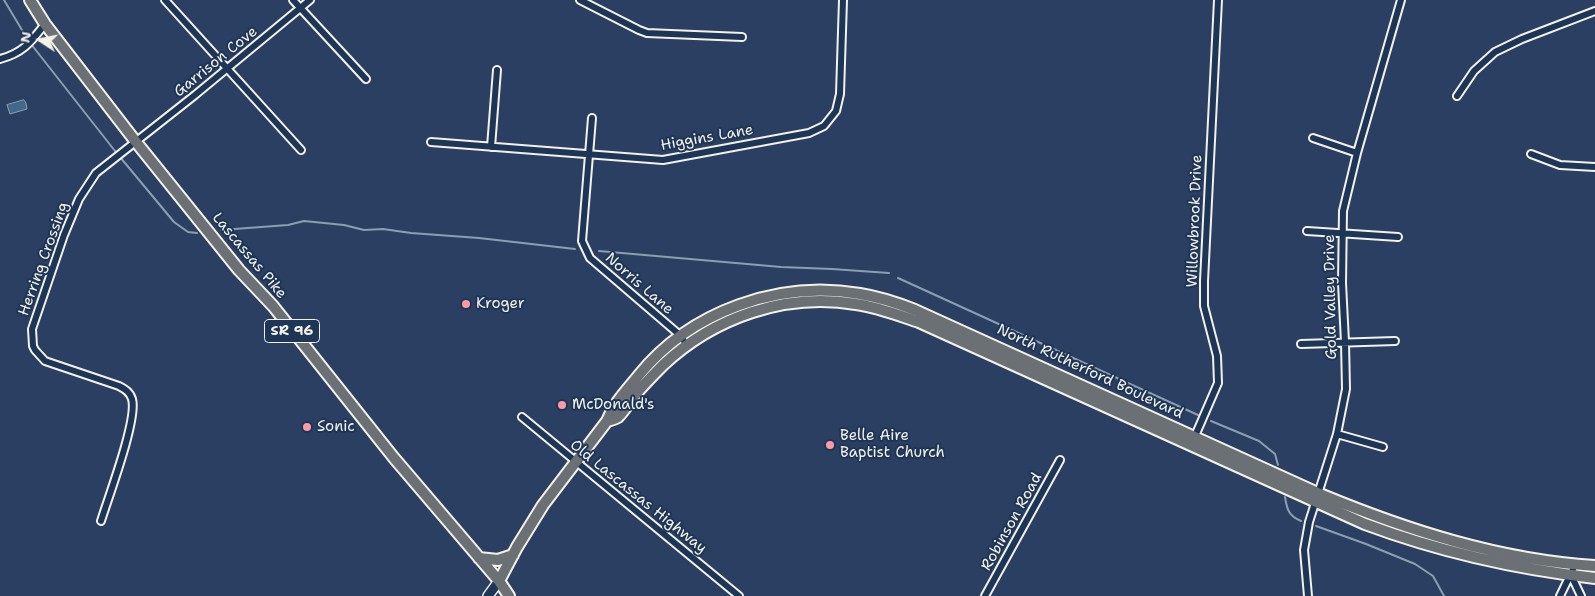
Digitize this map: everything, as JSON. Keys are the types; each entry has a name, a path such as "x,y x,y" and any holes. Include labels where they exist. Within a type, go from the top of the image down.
{"main road":[{"name":"Lascassas Pike","path":"30,0 45,24 136,142 240,270 273,306 394,458 499,581 509,596"},
{"name":"North Rutherford Boulevard","path":"499,581 543,505 607,421 612,408 649,363 680,336 701,322 728,309 759,299 800,292 826,291 859,294 887,300 959,328 1195,436 1365,524 1397,536 1481,560 1524,569 1595,578"},
{"name":"North Rutherford Boulevard","path":"607,421 617,418 648,380 664,364 714,327 741,315 795,303 828,302 856,304 885,310 918,322 1318,498 1417,531 1484,549 1535,559 1595,566"},
{"path":"1481,560 1484,549"},
{"path":"479,558 498,560 513,555"},
{"path":"488,596 499,581"},
{"path":"496,596 499,581"}],"street":[{"path":"165,0 301,150"},
{"path":"293,0 366,79"},
{"name":"Garrison Cove","path":"136,142 310,0"},
{"path":"580,0 647,33 742,37"},
{"name":"Higgins Lane","path":"431,142 662,160 809,133 824,126 836,112 840,94 843,0"},
{"name":"Willowbrook Drive","path":"1195,436 1218,383 1217,356 1204,306 1218,0"},
{"name":"Gold Valley Drive","path":"1308,596 1304,550 1309,522 1338,434 1346,389 1343,211 1357,153 1401,0"},
{"path":"1457,96 1474,71 1495,52 1522,39 1595,11"},
{"path":"0,59 12,56 24,49 45,24"},
{"path":"491,147 497,70"},
{"name":"Norris Lane","path":"592,118 582,241 590,258 680,336 687,346"},
{"path":"1313,138 1357,153"},
{"name":"Herring Crossing","path":"101,521 128,435 134,410 132,398 128,391 119,386 45,360 35,350 32,329 64,236 80,199 96,173 136,142"},
{"path":"1531,154 1560,165 1595,167"},
{"path":"1306,231 1398,237"},
{"path":"1301,344 1395,341"},
{"name":"Old Lascassas Highway","path":"522,417 739,596"},
{"path":"1338,434 1383,447"},
{"name":"Robinson Road","path":"985,596 1060,460"},
{"path":"1560,596 1575,565"},
{"path":"1571,575 1581,596"}],"water":[{"path":"24,100 27,109 10,114 7,105"}],"waterway":[{"path":"4,0 28,40"},
{"path":"31,44 115,151 174,222 188,232 197,233"},
{"path":"221,230 288,225 304,221 344,225 364,230 383,229 575,249"},
{"path":"599,251 781,267 889,273"},
{"path":"898,278 1198,415"},
{"path":"1211,421 1259,441 1275,454 1278,465"},
{"path":"1285,497 1289,512 1301,521"},
{"path":"1316,526 1415,564 1433,576 1444,596"}],"place":[{"name":"Kroger","path":"466,304"},
{"name":"McDonald's","path":"562,405"},
{"name":"Sonic","path":"307,427"},
{"name":"Belle Aire Baptist Church","path":"830,445"}]}
